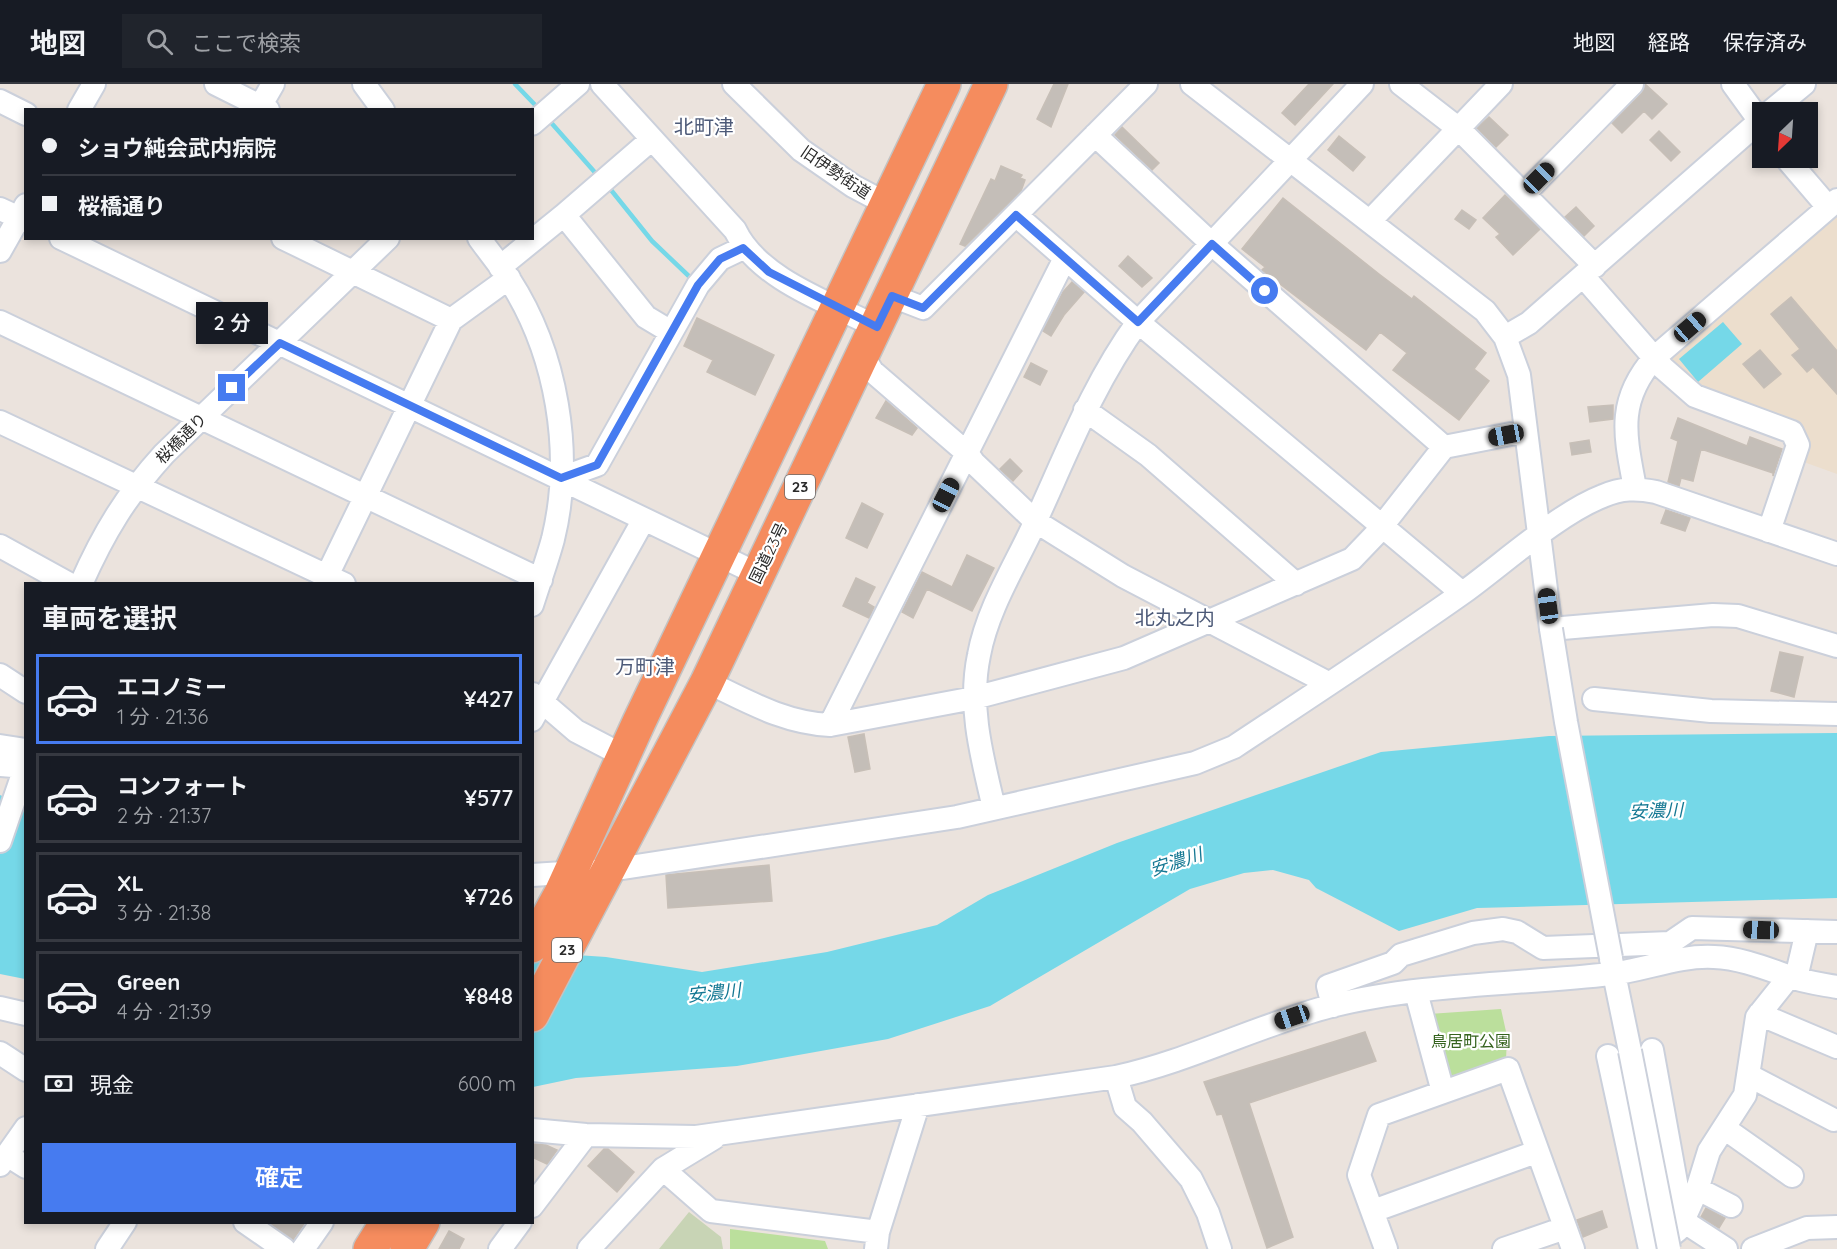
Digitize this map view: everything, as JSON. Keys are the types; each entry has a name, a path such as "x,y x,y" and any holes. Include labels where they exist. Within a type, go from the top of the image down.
{"highway":[{"name":"23","path":"534,942 564,885 944,84"},
{"name":"国道23号","path":"534,1011 707,682 991,84"},
{"path":"370,1249 386,1224"},
{"path":"407,1249 422,1224"}],"street":[{"path":"80,108 94,84"},
{"path":"216,84 262,108 273,84"},
{"path":"364,84 382,108"},
{"path":"534,122 578,84"},
{"path":"602,84 735,230 743,248 769,272 877,327"},
{"path":"892,296 923,308 1146,84"},
{"path":"1191,84 1485,311 1505,337 1519,375 1551,629 1566,722 1613,966 1641,1050 1683,1221 1726,1249"},
{"path":"994,808 977,738 974,698 978,656 984,636 1085,410 1115,353 1138,322 1362,84"},
{"path":"1401,84 1459,129 1524,194 1679,384 1695,396 1792,432 1798,446 1769,531"},
{"path":"1370,221 1502,84"},
{"path":"1524,194 1632,84"},
{"path":"1733,84 1752,105"},
{"path":"1783,102 1804,84"},
{"name":"旧伊勢街道","path":"737,85 801,150 853,186 887,204"},
{"path":"0,101 24,113"},
{"path":"1505,337 1528,323 1752,129"},
{"path":"1095,135 1212,244 1444,447"},
{"path":"0,422 331,581 365,495 451,320 564,215 652,139"},
{"path":"1635,488 1625,420 1635,386 1655,357 1833,204 1796,168"},
{"path":"0,251 17,213"},
{"path":"564,215 646,317 670,332"},
{"path":"1016,215 1138,322 1462,593"},
{"path":"66,240 758,574"},
{"path":"288,240 451,320"},
{"name":"桜橋通り","path":"82,582 103,534 135,486 201,418 385,240"},
{"path":"481,240 505,272 528,314 550,378 561,438 561,478 553,538 534,599"},
{"path":"561,478 597,465 698,285 720,259 743,248"},
{"path":"830,725 1065,258"},
{"path":"0,322 540,580"},
{"path":"863,356 872,371 967,453 974,463 1035,521 1123,576 1328,683"},
{"path":"1085,410 1148,455 1296,584"},
{"path":"707,682 782,718 807,724 830,725 974,698 1124,658 1352,559 1444,447 1526,431"},
{"path":"534,876 564,885 957,817 1195,763 1234,747 1462,593 1538,536 1601,496 1635,488 1656,492 1837,554"},
{"path":"624,756 576,731 536,705 644,519"},
{"path":"0,546 65,582"},
{"path":"1551,629 1713,615 1738,616 1837,646"},
{"path":"0,675 24,691"},
{"path":"1594,699 1711,711 1837,714"},
{"path":"0,746 24,750"},
{"path":"0,765 24,766"},
{"path":"0,841 24,769"},
{"path":"1333,1006 1328,986 1393,963 1401,955 1473,933 1503,929 1517,932 1543,948 1670,943 1692,928 1837,932"},
{"path":"1608,1056 1652,1249 1678,1230 1698,1189 1709,1151 1745,1095 1760,1014 1792,977 1808,931"},
{"path":"534,1130 586,1135 696,1137 720,1135 1116,1077 1146,1070 1292,1017 1333,1006 1613,966 1714,957 1750,963 1792,977 1837,987"},
{"path":"1416,993 1443,1092"},
{"path":"0,1008 24,1014"},
{"path":"1760,1014 1837,1047"},
{"path":"1641,1050 1669,1249"},
{"path":"0,1053 24,1069"},
{"path":"1386,1249 1359,1175 1379,1115 1508,1068 1536,1152 1573,1249"},
{"path":"1748,1075 1834,1120"},
{"path":"1116,1077 1125,1107 1142,1122 1191,1179 1208,1214 1220,1249"},
{"path":"663,1169 711,1211 877,1241 918,1105"},
{"path":"1724,1128 1792,1176"},
{"path":"11,1162 24,1133"},
{"path":"534,1203 586,1135"},
{"path":"589,1249 663,1169 720,1135"},
{"path":"1373,1211 1536,1152"},
{"path":"1698,1189 1731,1206"},
{"path":"107,1249 124,1224"},
{"path":"248,1224 284,1249"},
{"path":"303,1249 321,1224"},
{"path":"500,1249 519,1224"},
{"path":"1753,1249 1807,1228 1837,1227"},
{"path":"1504,1249 1564,1228"}],"shaded area":[{"path":"1837,212 1837,474 1801,461 1807,443 1707,394 1668,361 1669,355"}],"green space":[{"name":"鳥居町公園","path":"1501,1009 1507,1036 1506,1060 1457,1079 1446,1074 1429,1014"},
{"path":"689,1212 721,1237 723,1249 659,1249"},
{"path":"730,1229 825,1241 828,1249 730,1249"}],"water":[{"path":"1723,322 1742,344 1698,382 1679,359"},
{"name":"安濃川","path":"1837,733 1837,898 1477,908 1399,931 1316,888 1309,880 1273,870 1244,873 1190,889 990,1006 888,1039 737,1066 576,1078 534,1087 534,952 606,957 702,972 827,952 937,925 988,895 1117,843 1381,752 1549,736"},
{"path":"0,795 24,807 24,979 0,974"}],"building":[{"path":"1054,84 1068,84 1051,127 1037,119"},
{"path":"1309,84 1333,84 1295,125 1282,113"},
{"path":"1645,84 1667,104 1652,119 1644,111 1622,133 1612,123 1642,93"},
{"path":"1489,117 1508,135 1496,147 1477,128"},
{"path":"1122,127 1159,163 1152,170 1115,135"},
{"path":"1659,131 1680,152 1671,161 1650,140"},
{"path":"1339,136 1365,157 1353,171 1328,150"},
{"path":"1001,166 1022,175 1020,178 1025,180 1021,191 965,246 960,244 991,179 995,181"},
{"path":"1505,195 1540,229 1513,255 1496,237 1500,234 1483,218"},
{"path":"1283,198 1379,274 1412,299 1414,296 1486,353 1474,369 1489,381 1459,420 1393,370 1407,353 1380,332 1366,350 1262,270 1265,267 1242,249"},
{"path":"1576,207 1594,226 1584,236 1565,217"},
{"path":"1462,210 1476,220 1469,229 1455,219"},
{"path":"1128,256 1152,278 1142,287 1119,266"},
{"path":"1072,282 1084,292 1064,315 1051,336 1043,331 1063,292"},
{"path":"1791,297 1837,351 1837,394 1813,367 1807,372 1792,355 1800,349 1771,314"},
{"path":"697,318 774,355 755,395 707,372 713,360 684,346"},
{"path":"1760,350 1781,374 1764,388 1743,364"},
{"path":"1031,363 1047,371 1040,385 1024,377"},
{"path":"886,401 917,428 912,435 876,418"},
{"path":"1613,405 1613,419 1590,422 1588,407"},
{"path":"1678,418 1747,446 1750,437 1782,449 1773,476 1773,473 1701,449 1693,481 1681,478 1679,486 1668,482 1678,441 1671,438"},
{"path":"1589,440 1591,452 1572,455 1570,443"},
{"path":"1010,459 1022,471 1013,481 1000,469"},
{"path":"862,503 883,514 867,548 846,538"},
{"path":"1666,510 1690,518 1685,531 1661,523"},
{"path":"967,555 994,568 972,611 927,589 913,618 902,612 922,572 952,587"},
{"path":"856,578 875,587 867,603 874,607 869,618 843,606"},
{"path":"1780,652 1803,657 1794,697 1771,691"},
{"path":"864,734 870,769 855,772 848,737"},
{"path":"769,865 772,901 668,908 666,875"},
{"path":"1365,1032 1376,1061 1249,1103 1293,1237 1267,1248 1222,1114 1217,1115 1204,1082"},
{"path":"534,1144 546,1145 557,1150 547,1164 534,1158"},
{"path":"604,1149 608,1149 634,1172 617,1192 588,1166"},
{"path":"1706,1208 1725,1218 1719,1228 1701,1217"},
{"path":"1602,1211 1607,1227 1583,1237 1577,1220"},
{"path":"272,1224 304,1224 293,1240"},
{"path":"449,1231 464,1239 459,1249 439,1249"}],"waterway":[{"path":"515,84 539,109"},
{"path":"547,118 599,177"},
{"path":"607,185 652,241 694,281"}],"district":[{"name":"北町津","path":"704,127"},
{"name":"北丸之内","path":"1175,618"},
{"name":"万町津","path":"645,667"}],"route":[{"path":"232,388 280,343 561,478 597,465 698,285 720,259 743,248 769,272 877,327 892,296 923,308 1016,215 1138,322 1212,244 1265,291"}]}
